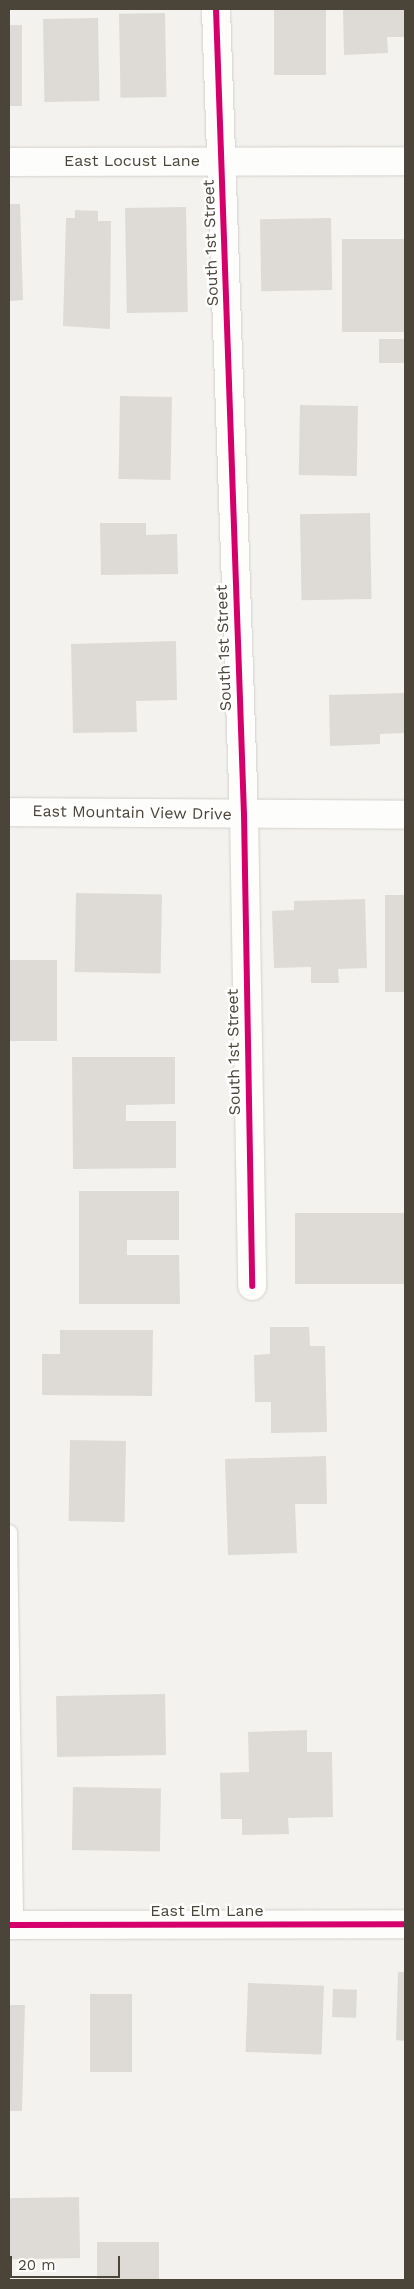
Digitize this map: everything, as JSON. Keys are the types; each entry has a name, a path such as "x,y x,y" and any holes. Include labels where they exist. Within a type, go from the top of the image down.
{"street":[{"name":"South 1st Street","path":"216,9 244,814 252,1286"},
{"name":"East Locust Lane","path":"9,162 405,160"},
{"name":"East Mountain View Drive","path":"9,812 405,815"},
{"name":"East Elm Lane","path":"12,1926 405,1924"}],"lane":[{"path":"9,1532 12,1926"}],"building":[{"path":"274,9 326,9 326,75 274,75"},
{"path":"343,9 405,9 405,37 387,37 388,53 344,55"},
{"path":"165,13 166,97 120,98 119,14"},
{"path":"98,18 99,101 44,102 43,19"},
{"path":"9,25 22,25 22,106 9,106"},
{"path":"9,204 20,204 23,300 9,301"},
{"path":"186,207 188,312 127,313 125,208"},
{"path":"75,210 98,211 98,221 111,221 110,329 63,326 66,218 75,218"},
{"path":"331,218 332,290 261,291 260,219"},
{"path":"342,239 405,239 405,332 342,332"},
{"path":"379,339 405,339 405,363 379,363"},
{"path":"120,396 172,397 171,480 119,479"},
{"path":"300,405 358,406 357,476 299,475"},
{"path":"370,513 372,599 302,600 300,514"},
{"path":"100,523 146,523 146,535 177,534 178,574 101,575"},
{"path":"176,641 177,700 136,701 137,732 73,733 71,644"},
{"path":"405,693 405,733 380,734 380,744 330,746 329,695"},
{"path":"76,893 162,895 161,973 75,972"},
{"path":"385,895 405,895 405,992 385,992"},
{"path":"365,899 367,968 338,969 339,983 311,983 311,967 274,968 272,911 294,910 294,901"},
{"path":"9,960 57,960 57,1041 9,1041"},
{"path":"72,1057 175,1057 175,1104 126,1105 126,1121 176,1121 176,1168 73,1169"},
{"path":"79,1191 179,1191 179,1240 127,1240 127,1255 179,1255 180,1304 79,1304"},
{"path":"295,1213 405,1213 405,1284 295,1284"},
{"path":"270,1327 309,1327 310,1346 325,1346 327,1432 271,1433 271,1402 255,1402 254,1355 270,1354"},
{"path":"60,1330 153,1330 152,1396 42,1395 42,1354 60,1354"},
{"path":"70,1440 126,1441 125,1522 69,1521"},
{"path":"326,1456 327,1504 295,1504 297,1553 228,1555 225,1459"},
{"path":"165,1694 166,1755 57,1757 56,1696"},
{"path":"307,1730 307,1752 332,1752 333,1817 288,1818 289,1834 242,1835 242,1819 221,1819 220,1773 249,1772 248,1732"},
{"path":"73,1787 161,1789 160,1852 72,1850"},
{"path":"398,1972 405,1972 405,2041 396,2040"},
{"path":"248,1983 324,1986 322,2055 246,2052"},
{"path":"333,1989 357,1990 356,2018 332,2017"},
{"path":"90,1994 132,1994 132,2072 90,2072"},
{"path":"9,2005 25,2005 22,2111 9,2111"},
{"path":"79,2197 80,2258 10,2259 9,2198"},
{"path":"97,2242 159,2242 159,2280 97,2280"}],"cycle path":[{"path":"216,9 244,814 252,1286"},
{"path":"9,1925 405,1924"}]}
